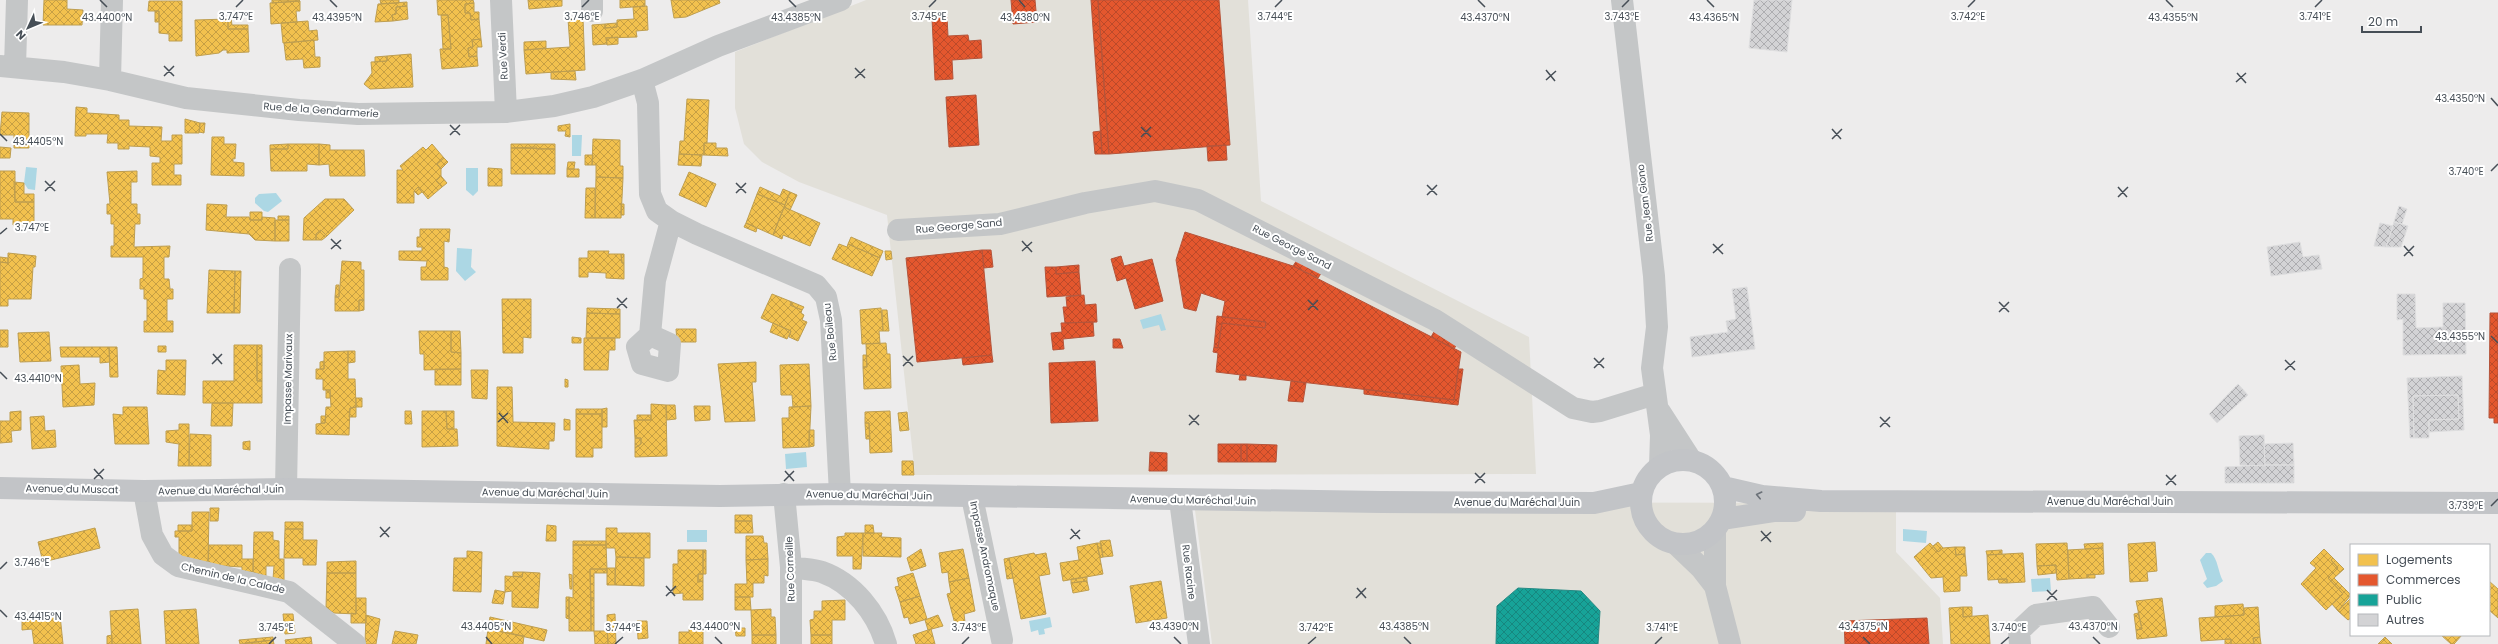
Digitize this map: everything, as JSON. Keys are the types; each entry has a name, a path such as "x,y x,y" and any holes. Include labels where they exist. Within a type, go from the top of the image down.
{"main road":[{"path":"1691,460 1711,470 1724,487 1726,499 1719,525 1704,540 1691,545 1677,545 1663,540 1652,532 1644,520 1641,506 1642,493 1652,473 1660,466 1670,462 1691,460"},
{"name":"Avenue du Maréchal Juin","path":"1724,487 1762,496 1821,501 2498,503"},
{"name":"Avenue du Muscat","path":"0,488 144,491"},
{"name":"Avenue du Maréchal Juin","path":"144,491 286,489 720,496 840,494 1180,500 1594,502 1642,493"},
{"name":"Avenue du Maréchal Juin","path":"1594,502 1644,520"},
{"name":"Avenue du Maréchal Juin","path":"1719,525 1775,511 2498,514"}],"street":[{"path":"7,66 17,0"},
{"path":"110,80 112,0"},
{"name":"Rue Verdi","path":"501,0 506,112"},
{"name":"Rue de la Gendarmerie","path":"7,66 110,80 186,98 299,110 358,114 506,112 554,106 593,97 642,80 718,46 841,0"},
{"name":"Rue Jean Giono","path":"1622,0 1654,276 1657,327 1652,368 1655,400 1661,435 1660,466"},
{"name":"Rue Boileau","path":"642,80 648,103 650,194 657,211 671,221 791,272 816,285 826,297 831,320 840,494"},
{"name":"Rue George Sand","path":"898,230 1000,224 1085,203 1155,191 1198,200 1435,320 1573,408 1592,412 1655,400"},
{"path":"650,335 655,280 671,221"},
{"name":"Impasse Marivaux","path":"286,489 290,270"},
{"name":"Rue Jean Giono","path":"1655,400 1691,460"},
{"name":"Chemin de la Calade","path":"144,491 152,535 163,555 178,566 289,592 355,644"},
{"name":"Rue Corneille","path":"784,494 791,567 791,644"},
{"name":"Impasse Andromaque","path":"972,497 1002,640"},
{"name":"Rue Racine","path":"1180,500 1199,644"},
{"path":"1719,525 1714,586 1730,644"},
{"path":"1677,545 1701,568 1714,586"},
{"path":"791,567 822,572 857,593 882,630 886,644"},
{"path":"2020,644 2019,631 2036,615 2093,607 2109,627"}],"shaded area":[{"path":"866,0 1248,0 1261,201 1529,337 1536,474 915,475 887,215 799,182 762,162 744,144 735,108 735,52"},
{"path":"1194,502 1896,503 1896,552 1940,598 1943,644 1212,644"}],"water":[{"path":"572,135 582,135 581,156 572,156"},
{"path":"26,167 37,168 35,190 28,189 24,183"},
{"path":"466,168 478,168 478,191 473,196 466,190"},
{"path":"276,193 282,201 268,212 264,211 255,203 255,198 259,194"},
{"path":"457,248 472,249 471,267 476,272 465,281 456,271"},
{"path":"1161,314 1166,330 1161,331 1159,325 1143,329 1140,320"},
{"path":"806,452 807,467 786,469 785,454"},
{"path":"1903,529 1927,531 1926,543 1903,541"},
{"path":"687,530 707,530 707,542 687,542"},
{"path":"2206,553 2211,553 2217,562 2223,581 2216,586 2207,588 2203,583 2207,579 2200,560"},
{"path":"2050,578 2051,591 2032,592 2031,579"},
{"path":"1050,617 1052,627 1044,629 1045,634 1039,635 1038,630 1031,632 1029,621"}],"building: Logements":[{"path":"44,0 67,0 67,9 83,10 82,25 43,25"},
{"path":"272,0 299,0 300,1 272,3"},
{"path":"380,0 399,0 399,3 381,4"},
{"path":"437,0 473,0 474,3 465,4 465,13 470,13 471,20 479,19 481,39 472,40 473,47 468,48 469,57 477,56 478,66 442,69 440,49 451,49 448,15 438,15"},
{"path":"528,0 562,0 562,6 529,9"},
{"path":"620,0 645,0 645,6 620,8"},
{"path":"671,0 719,0 720,3 686,17 674,18"},
{"path":"149,1 182,1 182,41 169,41 169,34 159,33 159,11 148,11"},
{"path":"300,1 300,11 296,11 297,22 271,24 270,3"},
{"path":"407,2 407,6 396,7 396,14 392,15 393,21 375,22 378,4"},
{"path":"474,3 474,12 479,12 479,19 471,20 470,13 465,13 465,4"},
{"path":"407,6 408,19 393,21 392,15 396,14 396,7"},
{"path":"647,6 648,30 636,31 637,37 606,38 607,44 593,45 592,25 605,24 605,28 617,27 617,20 634,19 633,7"},
{"path":"155,11 159,11 159,22 155,22"},
{"path":"441,15 448,15 451,49 443,49"},
{"path":"228,18 231,18 232,25 248,25 248,29 228,29"},
{"path":"583,18 585,70 526,74 524,50 570,47 568,19"},
{"path":"228,19 228,29 248,29 249,52 227,53 227,50 223,50 219,53 196,56 195,20"},
{"path":"308,21 309,31 317,30 318,40 283,43 281,23"},
{"path":"617,23 617,27 605,28 605,24"},
{"path":"618,37 618,44 607,45 606,38"},
{"path":"481,39 482,47 477,47 477,56 469,57 468,48 473,47 472,40"},
{"path":"314,40 315,57 320,57 320,67 304,68 303,59 286,60 284,43"},
{"path":"546,41 546,48 524,50 524,42"},
{"path":"411,54 413,87 370,89 364,84 372,73 371,62 387,61 387,56"},
{"path":"387,56 387,61 375,62 375,57"},
{"path":"575,71 576,80 551,79 551,72"},
{"path":"687,99 709,100 707,143 704,143 704,155 679,154 680,141 684,141"},
{"path":"76,107 87,108 87,113 119,115 119,120 129,120 129,126 162,127 161,141 172,141 172,135 182,135 182,164 174,164 174,175 181,175 181,185 152,185 152,163 160,163 160,157 150,156 150,147 129,146 129,149 118,149 118,143 107,143 108,134 86,134 86,136 75,136"},
{"path":"2,112 29,113 29,148 14,148 14,135 0,135"},
{"path":"185,119 200,123 199,133 185,133"},
{"path":"200,123 205,123 204,133 199,132"},
{"path":"570,124 570,137 565,136 566,131 558,131 558,126"},
{"path":"212,137 224,137 224,144 236,144 235,159 233,158 233,162 244,163 244,176 211,175"},
{"path":"593,139 620,140 620,166 623,166 623,178 596,177 596,165 592,165"},
{"path":"704,143 716,143 716,148 727,148 728,156 704,155"},
{"path":"288,144 288,149 270,149 270,145"},
{"path":"288,144 319,144 319,165 307,164 307,171 271,171 270,149 288,149"},
{"path":"319,144 330,145 330,150 364,150 365,176 330,176 329,164 319,165"},
{"path":"432,144 444,158 437,164 441,169 441,176 436,181 442,187 428,199 418,187 414,191 414,203 397,203 397,170 403,170 400,166 423,147 426,150"},
{"path":"511,144 555,144 555,149 511,148"},
{"path":"0,147 11,148 10,158 0,158"},
{"path":"537,147 536,149 555,149 555,174 511,174 511,148"},
{"path":"679,154 702,155 701,166 678,165"},
{"path":"585,155 593,155 592,165 585,165"},
{"path":"444,158 448,162 441,169 437,164"},
{"path":"568,162 575,162 574,169 567,169"},
{"path":"488,168 502,169 502,186 488,186"},
{"path":"567,169 579,169 579,177 567,177"},
{"path":"0,171 15,171 15,202 34,202 34,225 13,225 13,219 0,219"},
{"path":"137,171 137,182 131,182 131,204 137,204 137,214 140,214 140,224 135,224 134,247 170,246 169,257 164,257 164,279 169,279 170,289 173,289 173,299 167,299 167,321 173,321 173,332 144,332 144,321 147,321 147,299 144,299 144,289 140,289 140,279 143,278 143,257 111,257 111,246 114,246 114,224 111,224 111,214 107,214 107,204 110,204 107,172"},
{"path":"689,172 716,184 706,207 679,195"},
{"path":"441,176 447,183 442,187 436,181"},
{"path":"596,177 623,178 621,218 595,218"},
{"path":"14,182 24,183 24,194 34,194 34,202 15,202"},
{"path":"418,187 422,192 418,195 414,191"},
{"path":"760,187 780,196 783,189 790,192 785,205 757,194"},
{"path":"586,188 595,188 595,218 585,218"},
{"path":"790,192 797,195 790,210 784,207"},
{"path":"757,194 785,205 773,235 746,223"},
{"path":"325,199 344,199 354,210 327,236 321,230 316,234 316,240 303,240 304,218"},
{"path":"207,204 227,205 226,217 249,217 250,220 262,220 262,217 275,218 275,241 255,240 249,234 206,230"},
{"path":"621,204 624,204 624,215 621,215"},
{"path":"784,207 820,223 810,246 783,235 782,239 773,235"},
{"path":"250,212 262,212 262,220 250,220"},
{"path":"278,216 289,216 289,220 278,220"},
{"path":"275,220 289,220 289,241 275,241"},
{"path":"746,223 757,228 756,232 744,227"},
{"path":"420,229 450,229 449,242 444,241 444,267 448,268 448,280 421,280 421,267 426,267 427,261 399,260 399,251 422,251 422,247 417,247 417,237 420,237"},
{"path":"321,230 327,236 322,240 316,240 316,234"},
{"path":"851,237 883,251 880,258 848,244"},
{"path":"839,244 847,247 848,244 880,258 872,276 832,259"},
{"path":"588,251 609,251 608,254 621,254 622,263 624,263 624,279 606,278 606,273 588,272 588,277 579,277 579,258 588,258"},
{"path":"885,251 891,251 892,259 886,260"},
{"path":"8,253 36,256 35,267 33,267 31,299 8,299 8,306 0,306 0,262 8,263"},
{"path":"621,254 624,254 624,263 622,263"},
{"path":"0,257 8,258 8,263 0,262"},
{"path":"342,261 361,262 361,270 364,270 364,300 359,300 359,311 335,311 335,297 339,297"},
{"path":"209,270 235,271 234,313 207,313"},
{"path":"235,271 241,271 240,313 234,313"},
{"path":"336,285 339,285 339,297 335,297"},
{"path":"772,294 792,302 790,305 802,310 801,313 804,315 802,320 807,322 798,341 789,337 791,331 761,318"},
{"path":"502,299 531,299 531,338 523,337 523,353 503,353"},
{"path":"359,300 364,300 364,310 359,311"},
{"path":"792,302 804,307 802,310 790,305"},
{"path":"587,308 620,309 620,314 587,313"},
{"path":"881,308 883,331 879,331 880,343 862,344 860,310"},
{"path":"882,310 887,310 889,331 883,331"},
{"path":"587,313 620,314 620,338 586,338"},
{"path":"773,323 791,331 787,339 770,332"},
{"path":"676,329 696,329 696,342 677,342"},
{"path":"0,330 8,330 8,347 0,347"},
{"path":"419,331 451,331 451,352 461,353 461,369 424,370 424,354 420,354"},
{"path":"451,331 460,331 461,353 451,352"},
{"path":"49,332 51,361 20,362 18,333"},
{"path":"572,337 581,338 581,343 572,343"},
{"path":"584,338 615,338 615,350 609,350 608,370 584,370"},
{"path":"886,343 887,354 890,354 891,388 864,389 863,367 867,367 866,344"},
{"path":"234,345 257,345 257,381 262,381 262,403 203,403 203,381 234,381"},
{"path":"257,345 262,345 262,381 257,381"},
{"path":"158,346 166,346 166,352 158,352"},
{"path":"60,347 109,347 110,362 100,363 100,357 61,357"},
{"path":"109,347 117,347 118,377 110,377"},
{"path":"348,351 348,379 355,379 356,407 350,408 349,435 316,434 316,424 325,423 326,407 331,407 330,390 323,390 323,379 316,379 316,369 324,369 324,352"},
{"path":"348,351 355,351 355,362 348,363"},
{"path":"863,355 866,355 867,367 863,367"},
{"path":"166,360 186,360 185,395 157,394 158,370 166,371"},
{"path":"324,361 324,369 320,369 320,362"},
{"path":"756,362 756,382 752,382 755,421 725,422 718,364"},
{"path":"809,364 811,406 793,407 792,395 781,395 780,365"},
{"path":"79,365 80,384 95,383 94,405 63,407 61,366"},
{"path":"435,369 461,369 461,385 435,385"},
{"path":"471,370 488,370 487,399 472,398"},
{"path":"565,379 568,380 568,387 565,387"},
{"path":"497,387 512,387 513,422 555,423 554,441 549,441 549,449 497,446"},
{"path":"326,390 330,390 330,398 326,398"},
{"path":"356,398 362,398 362,407 356,407"},
{"path":"212,403 233,403 232,426 211,426"},
{"path":"651,404 666,405 667,456 635,457 635,448 641,444 641,438 635,438 634,420 651,420"},
{"path":"666,405 675,405 676,419 667,420"},
{"path":"694,406 710,406 710,420 695,421"},
{"path":"811,406 809,447 783,448 782,418 789,418 789,407"},
{"path":"123,407 147,407 149,444 115,444 113,414 123,415"},
{"path":"356,407 356,417 349,417 350,408"},
{"path":"607,408 607,427 602,427 602,409"},
{"path":"576,409 602,409 602,414 576,414"},
{"path":"21,411 21,430 11,431 12,442 0,443 0,421 10,421 10,412"},
{"path":"405,411 411,411 412,424 405,424"},
{"path":"422,411 446,411 447,429 457,429 458,446 422,447"},
{"path":"446,411 454,411 454,429 447,429"},
{"path":"890,411 892,452 870,453 869,423 865,423 865,412"},
{"path":"907,412 909,430 900,431 898,413"},
{"path":"576,414 602,414 602,448 593,448 593,457 576,457"},
{"path":"637,415 651,415 651,420 637,420"},
{"path":"44,416 45,431 55,430 56,447 32,449 30,417"},
{"path":"321,416 326,416 325,423 321,423"},
{"path":"564,419 570,420 570,430 564,430"},
{"path":"865,423 869,423 870,439 866,439"},
{"path":"179,424 189,424 189,466 178,466 179,444 166,442 166,431 179,430"},
{"path":"809,430 814,430 814,446 809,447"},
{"path":"190,434 211,435 211,466 189,466"},
{"path":"635,438 641,438 641,444 635,448"},
{"path":"250,441 250,450 243,449 243,442"},
{"path":"902,461 913,461 914,475 902,475"},
{"path":"210,508 219,508 218,521 210,521"},
{"path":"192,512 209,512 208,565 179,556 179,537 175,537 175,531 192,531"},
{"path":"735,515 752,515 752,521 735,521"},
{"path":"735,521 752,521 753,533 735,533"},
{"path":"285,522 303,522 303,529 285,529"},
{"path":"178,525 192,525 192,531 178,531"},
{"path":"547,525 556,526 556,541 546,541"},
{"path":"865,525 873,525 874,533 865,533"},
{"path":"95,528 100,548 43,562 38,542"},
{"path":"606,528 617,528 617,533 650,533 650,558 616,557 615,548 606,548"},
{"path":"285,529 303,529 303,540 317,540 316,565 303,565 303,558 284,558"},
{"path":"254,532 273,532 273,540 279,541 279,559 284,559 284,583 273,579 274,566 266,566 266,577 253,572"},
{"path":"845,533 863,533 861,569 853,569 853,556 837,556 837,537 845,536"},
{"path":"863,533 882,533 881,537 901,538 901,557 863,556"},
{"path":"746,536 763,536 764,543 767,543 768,559 746,560"},
{"path":"1110,540 1113,556 1103,557 1100,541"},
{"path":"573,541 606,541 606,545 573,545"},
{"path":"1938,542 1943,548 1938,552 1933,546"},
{"path":"2155,542 2157,571 2147,572 2148,581 2130,582 2128,544"},
{"path":"1097,543 1103,574 1063,581 1060,563 1079,560 1077,547"},
{"path":"1097,543 1101,543 1103,557 1100,558"},
{"path":"1930,543 1938,552 1943,548 1955,547 1956,555 1965,554 1967,576 1960,576 1960,591 1944,592 1943,577 1931,578 1914,557"},
{"path":"2067,543 2069,579 2057,580 2056,565 2037,566 2036,544"},
{"path":"2103,543 2103,548 2085,549 2084,544"},
{"path":"209,545 242,545 242,559 253,559 253,572 242,572 242,567 208,565"},
{"path":"573,545 606,545 607,569 590,569 591,631 569,631 569,597 573,598"},
{"path":"1955,547 1965,547 1965,554 1956,555"},
{"path":"2103,548 2104,574 2087,575 2087,578 2069,579 2068,550"},
{"path":"921,549 926,566 911,571 907,558"},
{"path":"963,549 969,578 949,582 948,572 942,573 939,553"},
{"path":"2324,549 2333,558 2331,560 2338,568 2328,578 2343,594 2326,610 2301,584 2316,568 2310,563"},
{"path":"678,550 703,550 703,574 698,574 698,582 703,581 703,600 683,600 683,593 673,594 673,564 678,564"},
{"path":"703,550 706,550 706,574 703,574"},
{"path":"2002,550 2002,554 1987,555 1986,551"},
{"path":"467,551 482,552 481,592 453,591 454,558 467,558"},
{"path":"1034,553 1035,555 1046,553 1050,574 1039,576 1046,614 1021,619 1009,558"},
{"path":"2023,553 2025,582 2007,583 2007,579 1988,580 1987,555"},
{"path":"616,557 644,558 644,586 615,585"},
{"path":"1009,558 1013,578 1007,579 1004,559"},
{"path":"2333,558 2344,569 2334,578 2350,594 2350,596 2338,611 2332,604 2343,594 2328,578 2338,568 2331,560"},
{"path":"768,559 768,576 764,575 764,583 753,583 753,597 735,597 735,584 747,584 746,560"},
{"path":"356,561 356,573 327,573 327,562"},
{"path":"2056,565 2056,573 2038,575 2037,566"},
{"path":"607,568 615,568 615,585 607,585"},
{"path":"590,569 607,569 607,573 594,573 594,598 591,598"},
{"path":"513,572 523,572 522,577 513,576"},
{"path":"523,572 540,573 538,608 512,607 512,591 505,592 505,576 522,577"},
{"path":"327,573 356,573 356,614 334,613 326,608"},
{"path":"913,573 920,596 900,602 895,587 899,586 897,578"},
{"path":"569,574 572,575 572,589 570,589"},
{"path":"698,574 703,574 703,581 698,582"},
{"path":"2095,574 2095,578 2087,578 2087,575"},
{"path":"1087,577 1087,581 1071,583 1071,579"},
{"path":"969,578 975,611 964,614 965,622 955,624 947,594 951,593 949,582"},
{"path":"1998,579 2007,579 2007,583 1999,583"},
{"path":"1087,581 1089,590 1073,593 1071,583"},
{"path":"1161,581 1167,618 1136,623 1130,586"},
{"path":"2490,582 2498,589 2498,618 2490,611"},
{"path":"495,590 505,592 503,604 492,603"},
{"path":"920,596 927,619 910,624 908,617 904,618 900,602"},
{"path":"566,597 569,597 569,619 566,618"},
{"path":"735,597 750,597 751,610 735,610"},
{"path":"356,598 366,598 366,623 351,623 351,613 356,614"},
{"path":"591,598 594,598 594,631 591,631"},
{"path":"2162,598 2167,636 2137,639 2136,630 2142,629 2136,601"},
{"path":"2350,599 2350,619 2348,620 2338,611"},
{"path":"845,600 845,620 832,620 832,635 811,635 810,620 814,619 814,611 822,611 822,601"},
{"path":"2243,604 2244,615 2215,617 2215,606"},
{"path":"1963,607 1972,607 1972,616 1963,617"},
{"path":"1963,607 1963,617 1988,615 1990,644 1951,644 1949,608"},
{"path":"2258,607 2260,637 2253,638 2254,644 2231,644 2231,639 2201,641 2199,618 2244,615 2244,608"},
{"path":"138,609 141,644 112,644 110,611"},
{"path":"196,609 199,644 166,644 164,611"},
{"path":"771,609 771,617 775,617 776,635 752,635 751,610"},
{"path":"2138,613 2142,629 2136,630 2134,614"},
{"path":"283,614 293,614 295,633 285,634"},
{"path":"615,614 616,644 608,644 607,615"},
{"path":"60,615 63,644 34,644 32,629 22,630 22,619"},
{"path":"366,615 380,619 376,644 365,644"},
{"path":"938,615 943,626 928,630 925,620"},
{"path":"490,617 547,630 544,641 488,629"},
{"path":"637,621 647,621 648,638 638,639"},
{"path":"735,628 745,628 745,636 736,636"},
{"path":"488,629 524,636 523,644 486,644"},
{"path":"689,629 703,629 703,644 679,644 679,632 689,632"},
{"path":"931,629 935,644 916,644 913,635"},
{"path":"395,631 418,635 416,644 392,644"},
{"path":"594,631 607,631 608,644 595,644"},
{"path":"112,635 112,644 107,644 107,636"},
{"path":"752,635 776,635 776,644 752,644"},
{"path":"811,635 832,635 832,644 811,644"},
{"path":"2442,636 2461,636 2454,644 2451,644"},
{"path":"273,637 273,640 240,644 239,640"},
{"path":"311,637 312,644 286,644 285,640"},
{"path":"2260,637 2261,644 2254,644 2253,638"},
{"path":"2385,637 2392,644 2378,644"},
{"path":"2225,639 2231,639 2231,644 2225,644"},
{"path":"273,640 274,644 245,644 245,643"}],"building: Commerces":[{"path":"1011,0 1035,0 1037,22 1013,24"},
{"path":"1091,0 1098,0 1109,154 1102,154"},
{"path":"1098,0 1219,0 1230,145 1109,154"},
{"path":"947,17 948,36 968,35 969,41 981,40 982,58 952,60 953,79 935,80 932,18"},
{"path":"976,95 979,145 949,147 946,97"},
{"path":"1101,131 1102,154 1095,154 1093,132"},
{"path":"1226,145 1227,160 1208,161 1207,146"},
{"path":"1185,232 1293,266 1461,352 1454,400 1216,372 1218,353 1213,352 1214,347 1218,348 1222,323 1265,328 1266,322 1222,317 1225,301 1201,293 1196,311 1184,308 1176,260"},
{"path":"982,250 991,250 993,267 984,268"},
{"path":"982,250 992,355 917,362 906,258"},
{"path":"1121,256 1124,266 1152,259 1163,301 1135,309 1126,278 1117,281 1111,259"},
{"path":"1297,260 1322,272 1318,278 1293,266"},
{"path":"1079,265 1079,272 1056,274 1056,267"},
{"path":"1045,267 1056,267 1056,274 1079,272 1081,295 1047,297"},
{"path":"1084,295 1085,305 1096,304 1097,322 1065,323 1063,307 1067,307 1066,297"},
{"path":"2490,313 2498,313 2498,423 2494,423 2494,418 2489,418"},
{"path":"1217,316 1266,322 1265,328 1222,323 1218,348 1214,347"},
{"path":"1093,322 1094,336 1063,339 1064,349 1053,350 1051,333 1062,332 1061,323"},
{"path":"1435,330 1458,342 1454,349 1431,337"},
{"path":"1113,339 1120,339 1123,348 1113,348"},
{"path":"992,355 993,362 963,365 962,358"},
{"path":"1095,361 1098,421 1051,423 1049,363"},
{"path":"1458,369 1463,369 1458,405 1364,394 1364,389 1454,400"},
{"path":"1240,375 1246,375 1246,380 1239,380"},
{"path":"1291,381 1306,383 1303,402 1288,401"},
{"path":"1218,444 1241,444 1241,462 1218,462"},
{"path":"1241,444 1247,444 1247,462 1241,462"},
{"path":"1247,444 1277,445 1276,462 1247,462"},
{"path":"1150,452 1167,453 1167,471 1149,471"},
{"path":"1927,618 1929,644 1845,644 1844,621"}],"building: Public":[{"path":"1518,588 1581,591 1600,611 1598,644 1496,644 1497,606"}],"building: Autres":[{"path":"1754,0 1792,0 1787,52 1749,48"},
{"path":"2399,206 2407,209 2402,224 2394,222"},
{"path":"2394,222 2408,226 2401,247 2386,247"},
{"path":"2380,223 2393,226 2386,247 2374,246"},
{"path":"2300,242 2303,257 2319,255 2322,269 2271,276 2267,247"},
{"path":"1747,287 1755,349 1692,357 1690,337 1728,332 1726,321 1736,319 1732,289"},
{"path":"2397,294 2415,294 2416,328 2443,327 2443,303 2465,303 2466,354 2403,355 2403,319 2397,320"},
{"path":"2462,376 2464,430 2429,432 2429,420 2459,419 2458,395 2413,396 2414,438 2410,438 2407,378"},
{"path":"2238,384 2248,395 2217,423 2209,414"},
{"path":"2458,395 2459,419 2429,420 2429,438 2414,438 2413,396"},
{"path":"2264,435 2265,466 2240,465 2239,436"},
{"path":"2293,443 2294,465 2265,465 2264,444"},
{"path":"2294,465 2294,483 2225,483 2225,467"}]}
